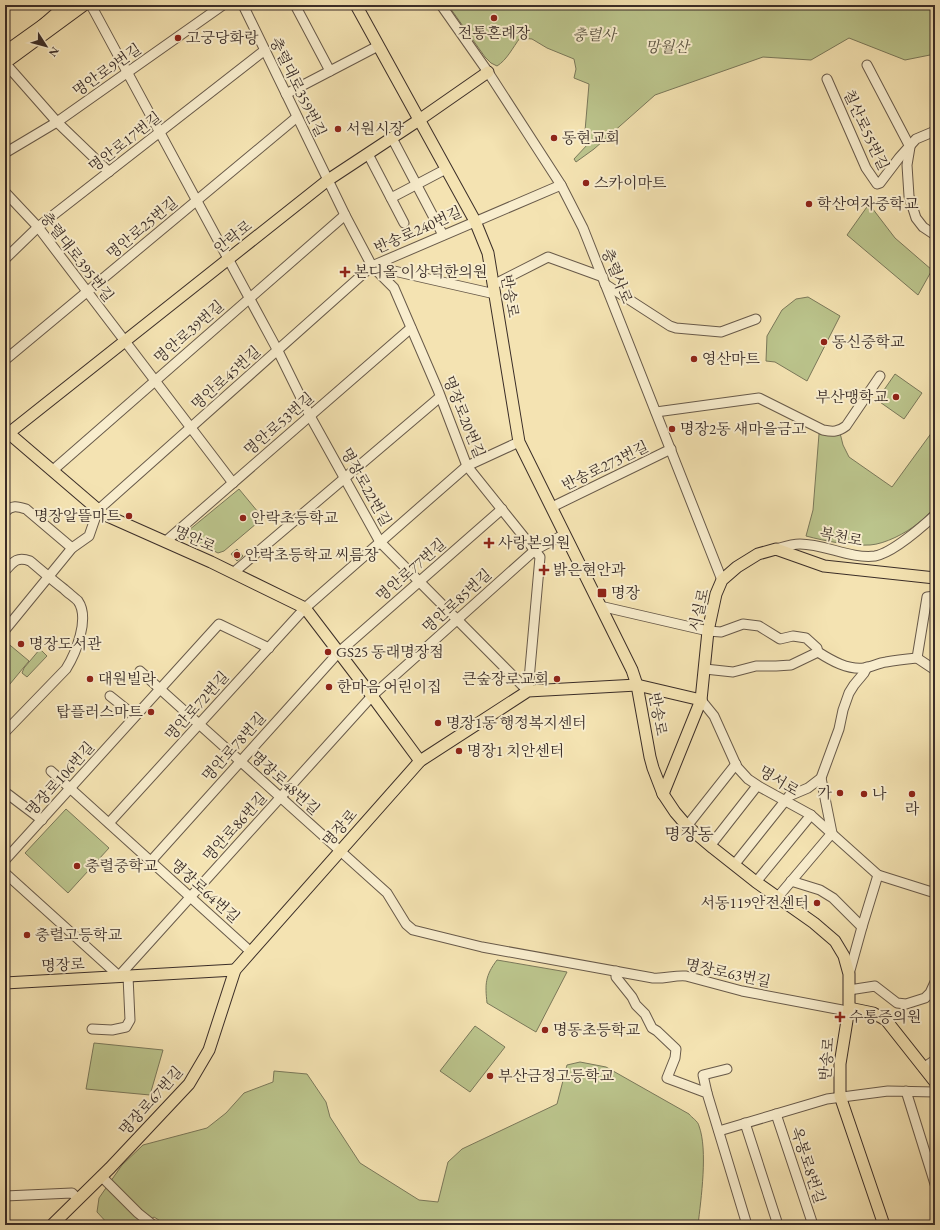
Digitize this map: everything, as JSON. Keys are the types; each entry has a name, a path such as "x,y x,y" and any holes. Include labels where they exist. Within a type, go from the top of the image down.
{"main road":[{"path":"42,31 66,5"},
{"path":"5,63 72,5"},
{"name":"반송로","path":"356,5 475,221 488,253 519,442 632,670 637,685 650,757 663,794 687,826 710,846 777,898 814,922 835,942 844,956 850,974 849,1010 840,1064 840,1096 884,1225"},
{"path":"5,52 90,6"},
{"name":"안락로","path":"6,434 126,341 328,180 488,72"},
{"name":"명안로","path":"6,434 106,515 233,573 305,608 420,761"},
{"path":"776,549 824,566 935,578"},
{"name":"시실로","path":"663,794 701,700 708,631 716,594 722,580 737,567 758,554 776,549"},
{"name":"명장로","path":"5,983 235,970 420,761 528,691 637,685 701,700"},
{"name":"명장로67번길","path":"52,1225 101,1176 167,1103 189,1084 209,1050 235,970"},
{"path":"849,1010 873,1013 884,1018 935,1082"}],"street":[{"name":"명안로9번길","path":"5,154 57,122 224,5"},
{"name":"충렬대로359번길","path":"243,5 328,180"},
{"path":"295,5 330,71"},
{"name":"충렬사로","path":"441,5 488,72 561,185 583,228 722,580"},
{"name":"명장로22번길","path":"90,6 128,72 278,351 310,416 380,542 528,691"},
{"path":"286,94 378,46"},
{"name":"명안로17번길","path":"5,259 38,227 265,50"},
{"path":"5,63 57,122 109,172"},
{"path":"867,64 910,146 907,165 909,196 916,218 923,227 935,235"},
{"name":"칠산로55번길","path":"827,79 866,168 877,184 880,183 916,139 935,131"},
{"name":"명안로25번길","path":"5,360 297,117"},
{"path":"392,138 443,235"},
{"path":"368,154 404,223"},
{"path":"391,198 446,168"},
{"name":"명장로20번길","path":"328,180 372,266 394,288 412,328 468,466 540,557 528,691"},
{"name":"반송로240번길","path":"372,266 561,185"},
{"name":"충렬대로395번길","path":"5,192 38,227 233,483"},
{"name":"명안로39번길","path":"52,471 345,215"},
{"path":"372,266 494,290 548,258 604,280 670,326 676,328 721,332 756,319"},
{"name":"명안로45번길","path":"98,510 372,266"},
{"name":"명안로53번길","path":"165,542 412,328"},
{"path":"656,412 760,398 823,430 834,432 841,430 846,426 880,376"},
{"path":"233,573 440,397"},
{"name":"명안로72번길","path":"109,823 305,608 468,466 519,442"},
{"name":"반송로273번길","path":"552,507 671,449"},
{"path":"5,512 9,508 17,506 26,509 72,548"},
{"name":"명안로77번길","path":"339,652 502,509"},
{"path":"5,630 72,548 89,536 98,510"},
{"name":"복천로","path":"776,549 798,544 821,546 855,555 876,556 888,551 922,528 935,515"},
{"name":"명안로85번길","path":"372,696 535,550 565,534"},
{"path":"5,572 13,562 24,558 30,561 78,601 83,611 83,623 78,644 66,669 5,732"},
{"path":"916,658 927,598 935,596"},
{"path":"600,606 708,631 721,632 743,624 759,626 780,639 793,636 806,638 817,648 818,652 839,664 852,667 867,667 884,662 916,658 935,670"},
{"name":"명장로106번길","path":"5,860 219,624 269,648"},
{"name":"명안로78번길","path":"150,861 339,652"},
{"path":"705,669 733,672 756,666 791,665 818,652"},
{"path":"734,865 789,796 808,788 821,778 839,729 843,710 849,693 867,667"},
{"name":"명장로48번길","path":"140,672 387,892 406,924 413,930 482,947"},
{"path":"110,696 135,716"},
{"name":"명안로86번길","path":"123,976 190,897 372,696"},
{"name":"명서로","path":"701,700 714,716 736,764 757,786 811,815 878,875 935,893"},
{"path":"687,826 736,764"},
{"name":"명장로64번길","path":"50,771 251,952"},
{"name":"명서로","path":"821,778 832,833"},
{"path":"710,846 757,786"},
{"path":"5,792 42,820"},
{"path":"756,882 811,815"},
{"path":"777,898 832,833"},
{"path":"5,873 123,976 130,1020 126,1027 112,1030 92,1029"},
{"path":"850,974 862,927 878,875"},
{"path":"791,881 820,890 833,898 862,927"},
{"name":"명장로63번길","path":"482,947 654,978 662,979 676,975 686,976 742,991 842,1010 849,1010"},
{"path":"616,972 616,977 632,997 636,1005 645,1014 652,1028 676,1049 675,1058 667,1078 707,1093"},
{"path":"849,990 875,986 897,1002 906,1004 925,998 930,994 935,982"},
{"path":"923,1068 935,1060"},
{"path":"727,1069 703,1075 707,1093 747,1225"},
{"path":"719,1131 840,1096 906,1091 935,1092"},
{"path":"906,1091 935,1184"},
{"name":"옥봉로8번길","path":"776,1114 813,1225"},
{"path":"745,1123 778,1225"},
{"path":"101,1176 138,1213 153,1225"},
{"path":"5,1196 72,1192 78,1199"}],"green space":[{"name":"망월산","path":"448,5 706,5 707,8 711,5 935,5 935,54 905,60 849,38 811,60 763,57 655,95 594,149 576,162 574,159 588,144 588,134 585,131 589,84 574,78 576,69 574,59 547,48 532,39 520,38 507,57 497,66 485,57"},
{"path":"869,204 895,238 932,270 918,295 847,235"},
{"path":"808,297 840,316 807,381 775,362 766,361 767,336 782,310 796,299"},
{"path":"895,374 922,393 904,419 877,400"},
{"path":"935,428 935,507 920,522 895,538 882,543 870,545 838,543 806,536 813,510 819,434 840,433 843,445 849,457 892,487"},
{"path":"239,489 263,518 224,551 218,553 183,535"},
{"name":"안락초등학교 씨름장","path":"237,549 243,556 237,561 231,554"},
{"path":"5,641 29,661 5,690"},
{"path":"40,649 47,656 27,677 22,673 24,668"},
{"path":"66,809 109,848 68,893 25,853"},
{"path":"497,960 567,972 536,1032 487,1003 487,980 490,971"},
{"path":"475,1026 505,1047 470,1092 440,1071"},
{"path":"94,1043 163,1050 150,1095 86,1089"},
{"path":"580,1062 606,1067 689,1114 697,1123 702,1136 703,1148 702,1189 698,1225 167,1225 154,1217 142,1225 109,1225 97,1212 99,1198 122,1165 143,1145 207,1128 226,1113 244,1093 273,1082 274,1071 307,1074 326,1102 330,1117 360,1163 419,1200 438,1202 448,1162 462,1149 557,1104 567,1065"}],"place":[{"name":"전통혼례장","path":"494,18"},
{"name":"고궁당화랑","path":"178,38"},
{"name":"서원시장","path":"338,129"},
{"name":"동현교회","path":"554,138"},
{"name":"스카이마트","path":"586,183"},
{"name":"학산여자중학교","path":"809,204"},
{"name":"본디올 이상덕한의원","path":"345,272"},
{"name":"동신중학교","path":"824,342"},
{"name":"영산마트","path":"694,359"},
{"name":"부산맹학교","path":"896,397"},
{"name":"명장2동 새마을금고","path":"672,429"},
{"name":"명장알뜰마트","path":"129,516"},
{"name":"안락초등학교","path":"243,518"},
{"name":"사랑본의원","path":"489,543"},
{"name":"안락초등학교 씨름장","path":"237,555"},
{"name":"밝은현안과","path":"544,570"},
{"name":"명장","path":"602,593"},
{"name":"명장도서관","path":"21,644"},
{"name":"GS25 동래명장점","path":"328,652"},
{"name":"대원빌라","path":"90,679"},
{"name":"큰숲장로교회","path":"557,679"},
{"name":"한마음 어린이집","path":"329,687"},
{"name":"탑플러스마트","path":"151,712"},
{"name":"명장1동 행정복지센터","path":"438,723"},
{"name":"명장1 치안센터","path":"459,751"},
{"name":"가","path":"840,793"},
{"name":"나","path":"864,794"},
{"name":"라","path":"912,794"},
{"name":"충렬중학교","path":"77,866"},
{"name":"서동119안전센터","path":"817,903"},
{"name":"충렬고등학교","path":"27,935"},
{"name":"수통증의원","path":"840,1017"},
{"name":"명동초등학교","path":"545,1030"},
{"name":"부산금정고등학교","path":"490,1076"}],"district":[{"name":"명장동","path":"689,834"}],"park label":[{"name":"충렬사","path":"594,35"}]}
